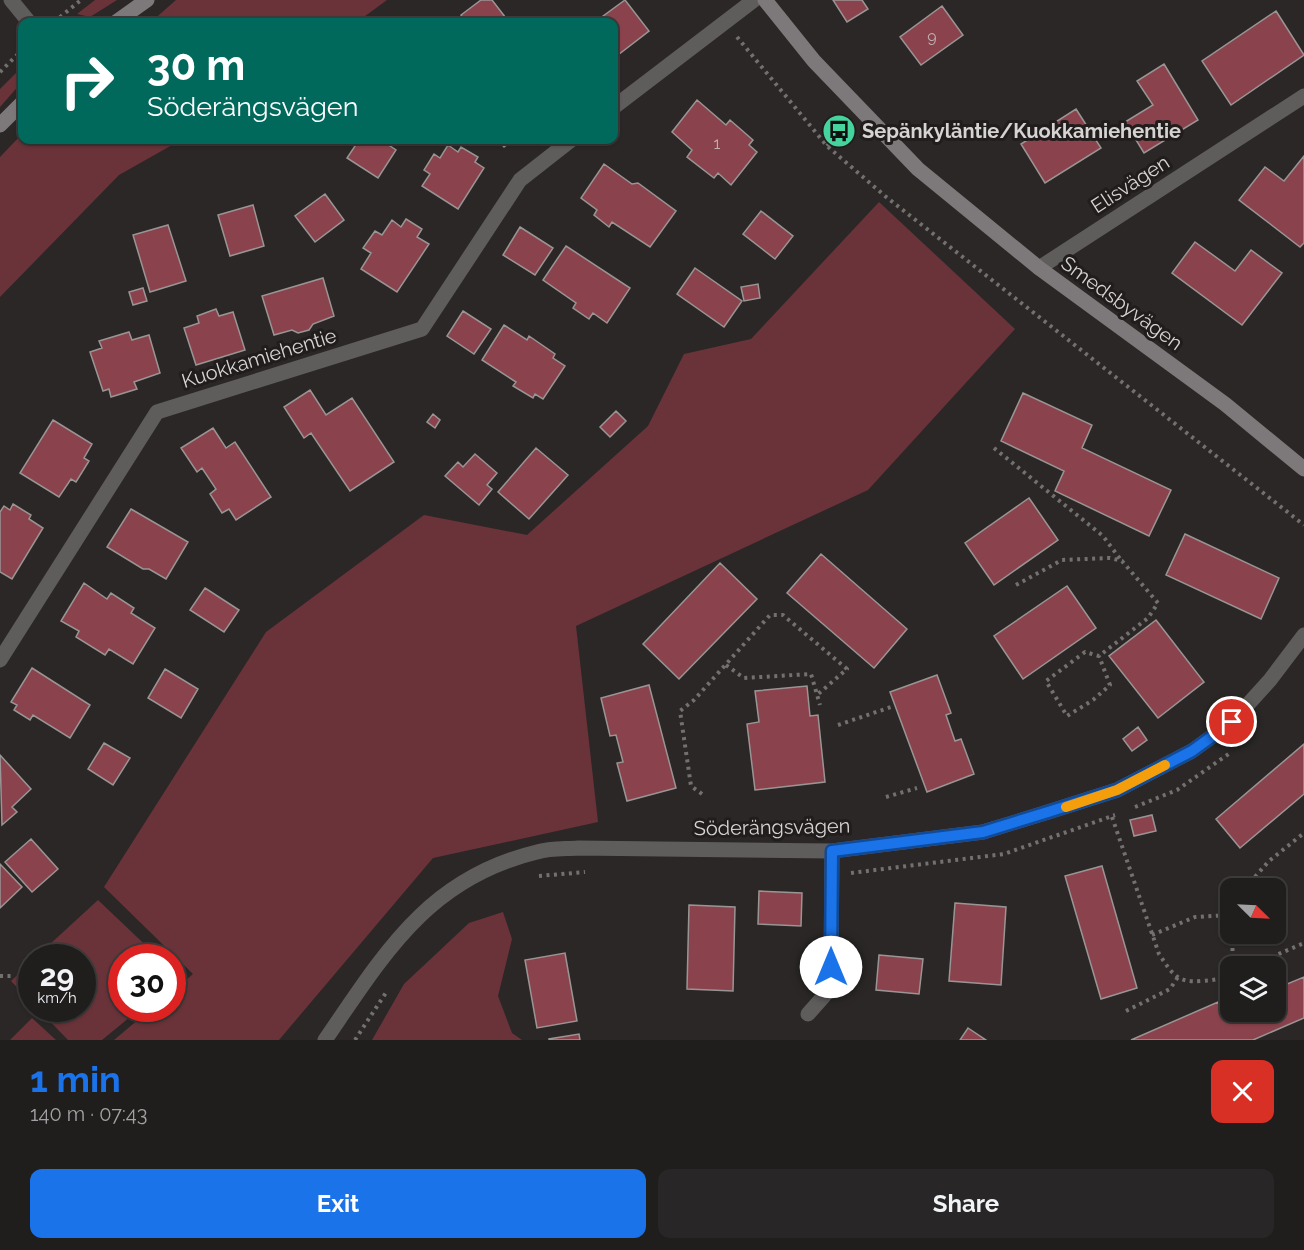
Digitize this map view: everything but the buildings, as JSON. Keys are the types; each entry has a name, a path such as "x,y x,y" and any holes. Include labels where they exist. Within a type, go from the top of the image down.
{"main road":[{"path":"122,18 147,0"},
{"name":"Smedsbyvägen","path":"765,0 814,61 918,169 1039,268 1225,404 1304,469"},
{"path":"0,125 18,107"}],"street":[{"path":"11,0 26,18"},
{"path":"618,104 753,0"},
{"name":"Elisvägen","path":"1039,268 1304,96"},
{"name":"Kuokkamiehentie","path":"0,660 157,412 422,329 520,180 566,144"},
{"name":"Söderängsvägen","path":"325,1040 388,947 416,917 460,884 492,867 539,851 578,848 832,851 983,832 1117,790 1192,751 1232,722 1270,680 1304,635"},
{"path":"808,1014 824,996 831,967 832,851"}],"path":[{"path":"59,18 81,0"},
{"path":"723,21 827,146 914,220 1304,525"},
{"path":"0,72 18,54"},
{"path":"827,146 839,131"},
{"path":"994,448 1102,536 1158,603 1148,618 1099,656"},
{"path":"1016,585 1062,560 1110,558 1122,561"},
{"path":"702,794 691,786 680,711 694,700 770,615 783,615 847,669 817,695"},
{"path":"1085,652 1099,656 1110,685 1093,700 1067,716 1046,681 1085,652"},
{"path":"726,664 744,678 811,674 820,705"},
{"path":"838,725 891,707"},
{"path":"886,797 916,788"},
{"path":"1112,817 1159,954 1185,982 1220,980"},
{"path":"1254,878 1269,861 1304,832"},
{"path":"1152,935 1196,917 1220,916"},
{"path":"1274,956 1304,943"},
{"path":"0,976 15,976"},
{"path":"1126,1011 1170,989 1178,977"}],"shaded area":[{"path":"95,0 117,0 90,17 77,14"},
{"path":"176,0 387,0 362,18 156,18"},
{"path":"18,71 18,87 0,107 0,89"},
{"path":"18,138 18,144 174,144 119,175 0,297 0,157"},
{"path":"879,202 1015,329 868,490 576,626 598,822 433,858 279,1040 114,1040 135,1022 186,1022 186,980 193,974 186,967 186,944 162,944 104,887 266,632 424,515 527,535 648,426 684,354 751,339"},
{"path":"98,900 144,944 108,944 108,1022 124,1022 102,1040 68,1040 51,1022 96,1022 96,944 50,944"},
{"path":"503,912 512,939 498,996 512,1033 522,1040 372,1040 404,984 469,923"},
{"path":"18,974 18,988 11,981"},
{"path":"28,1022 36,1022 56,1040 10,1040"}],"slow traffic":[{"path":"1066,807 1117,790 1165,765"}],"place":[{"name":"Sepänkyläntie/Kuokkamiehentie","path":"839,131"}],"route":[{"path":"831,967 832,851 983,832 1117,790 1192,751 1232,722"}]}
